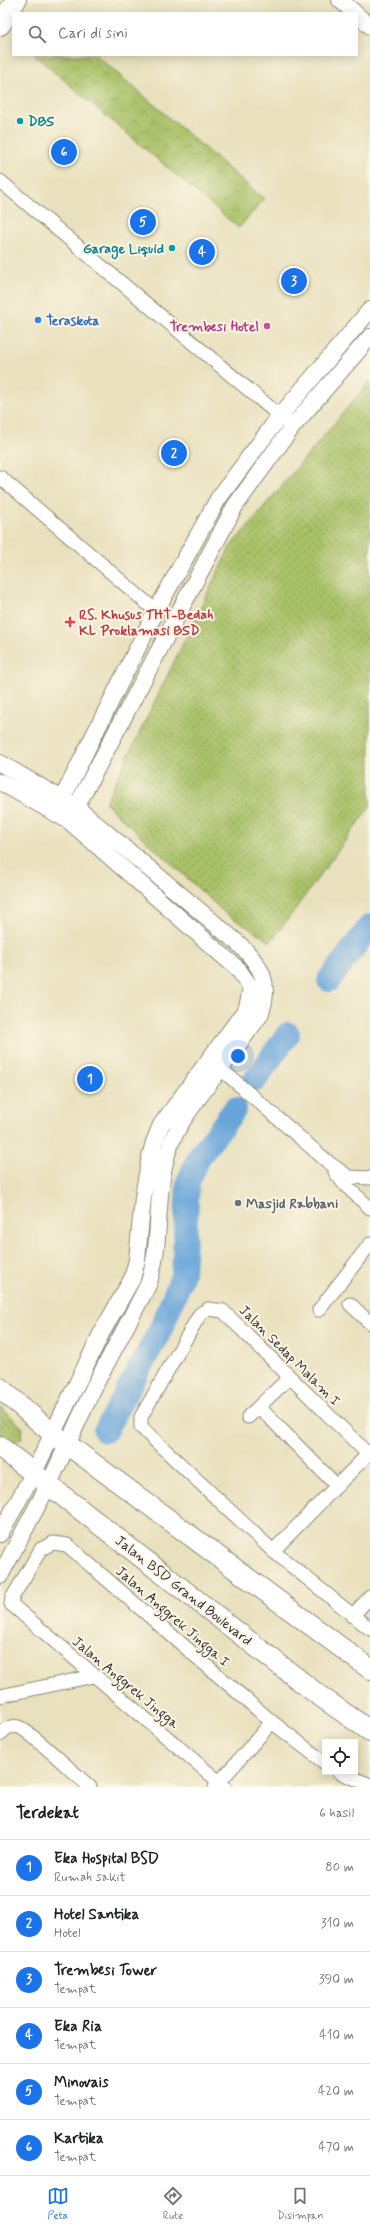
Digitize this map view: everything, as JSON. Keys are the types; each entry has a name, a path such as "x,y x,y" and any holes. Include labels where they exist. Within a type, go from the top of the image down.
{"main road":[{"path":"0,25 16,0"},
{"path":"0,1388 59,1439 370,1669"},
{"name":"Jalan BSD Grand Boulevard","path":"0,1447 311,1689 370,1731"}],"street":[{"path":"340,0 354,12"},
{"path":"358,16 370,26"},
{"path":"0,181 280,417 293,426"},
{"path":"58,807 156,611 218,499 280,417 370,310"},
{"path":"73,814 234,506 293,426 370,337"},
{"path":"0,477 156,611"},
{"path":"0,763 58,807"},
{"path":"0,782 73,814 239,944 250,955 259,968 266,988 263,1009 260,1016 220,1069 198,1087"},
{"path":"0,1576 59,1439 94,1387 148,1285 153,1270 156,1250 161,1184 165,1161 177,1127 198,1087 247,1008 251,988 238,968 73,814"},
{"path":"220,1069 328,1162 349,1177 370,1178"},
{"path":"328,1162 345,1185 370,1208"},
{"path":"319,1310 370,1244"},
{"path":"350,1304 370,1323"},
{"name":"Jalan Sedap Malam I","path":"369,1453 289,1378 223,1311 208,1309 200,1314 141,1417 141,1427 149,1436 273,1551 370,1629"},
{"path":"248,1417 289,1378"},
{"path":"259,1407 337,1486"},
{"path":"273,1551 369,1453"},
{"path":"0,1534 41,1478"},
{"name":"Jalan Anggrek Jingga I","path":"12,1598 41,1549 53,1543 67,1545 272,1722 322,1761"},
{"path":"352,1616 370,1597"},
{"name":"Jalan Anggrek Jingga","path":"12,1598 11,1604 15,1609 220,1785"},
{"path":"0,1696 94,1676"},
{"path":"220,1785 272,1722"},
{"path":"0,1735 4,1729 10,1727 25,1730 90,1787"},
{"path":"340,1775 353,1787"},
{"path":"345,1775 370,1785"}],"green space":[{"path":"35,56 97,56 264,199 239,228"},
{"path":"370,381 370,807 271,942 225,913 105,803 230,547"},
{"path":"0,1406 23,1428 21,1439 11,1443 0,1436"}],"waterway":[{"path":"329,980 370,926"},
{"path":"255,1080 288,1034"},
{"path":"105,1431 161,1329 183,1274 188,1182 199,1157 235,1109"}],"place":[{"name":"DBS","path":"20,121"},
{"name":"Kartika","path":"64,152"},
{"name":"Minovais","path":"143,222"},
{"name":"Garage Liquid","path":"172,248"},
{"name":"Eka Ria","path":"202,252"},
{"name":"Trembesi Tower","path":"294,281"},
{"name":"Teraskota","path":"38,320"},
{"name":"Trembesi Hotel","path":"267,326"},
{"name":"Hotel Santika","path":"174,453"},
{"name":"RS. Khusus THT-Bedah KL Proklamasi BSD","path":"70,622"},
{"name":"Eka Hospital BSD","path":"90,1079"},
{"name":"Masjid Rabbani","path":"238,1203"}]}
